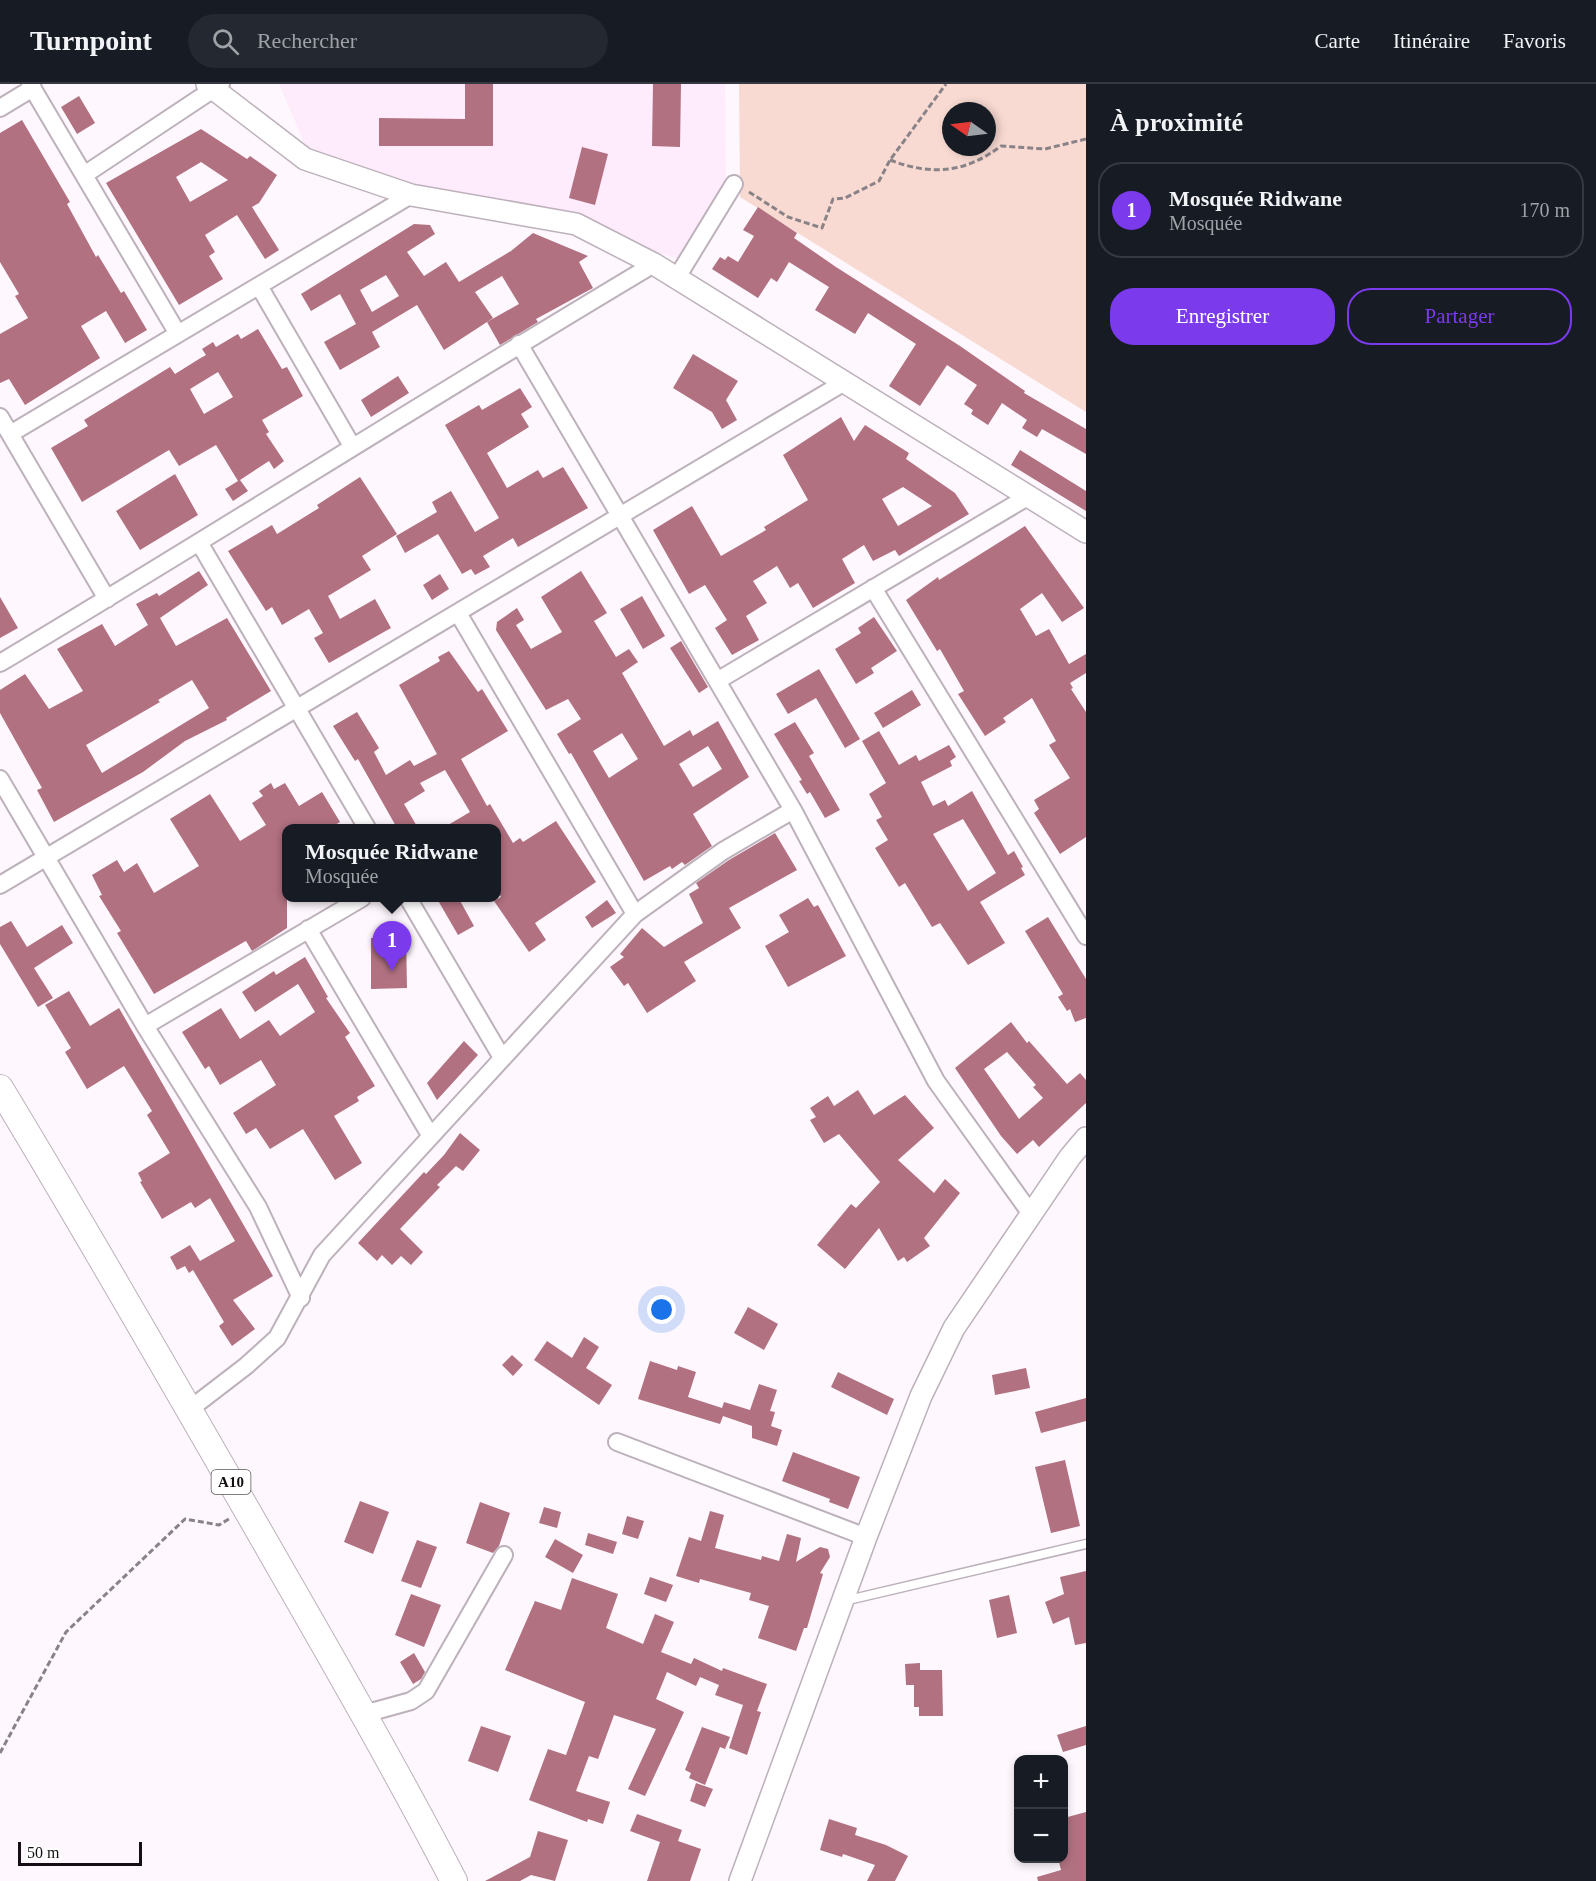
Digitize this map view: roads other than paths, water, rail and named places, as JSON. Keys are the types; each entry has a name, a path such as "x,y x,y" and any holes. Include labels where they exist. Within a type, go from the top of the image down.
{"main road":[{"name":"A10","path":"0,1088 190,1409 364,1714 454,1881"}],"street":[{"path":"0,108 32,86 177,334"},
{"path":"84,175 214,86 305,159 411,195 576,224 654,264 1086,532"},
{"path":"676,279 734,184"},
{"path":"10,434 411,195"},
{"path":"0,663 200,544 352,446 654,264"},
{"path":"259,286 352,446"},
{"path":"519,344 793,810 936,1081 1031,1214"},
{"path":"0,885 843,383"},
{"path":"0,417 107,599"},
{"path":"717,681 1029,496"},
{"path":"200,544 366,824"},
{"path":"873,588 1086,936"},
{"path":"458,613 635,914"},
{"path":"0,779 146,1026 258,1207 301,1298"},
{"path":"190,1409 246,1366 277,1338 301,1298 322,1255 501,1056 635,914 723,851 793,810"},
{"path":"146,1026 354,902"},
{"path":"411,902 501,1056"},
{"path":"309,929 430,1135"},
{"path":"740,1881 866,1537 921,1396 954,1328 1031,1214 1086,1138"},
{"path":"617,1442 866,1537"},
{"path":"364,1714 411,1701 426,1691 504,1556"}],"lane":[{"path":"844,1601 1086,1544"}],"place":[{"name":"Mosquée Ridwane","path":"392,971"}]}
